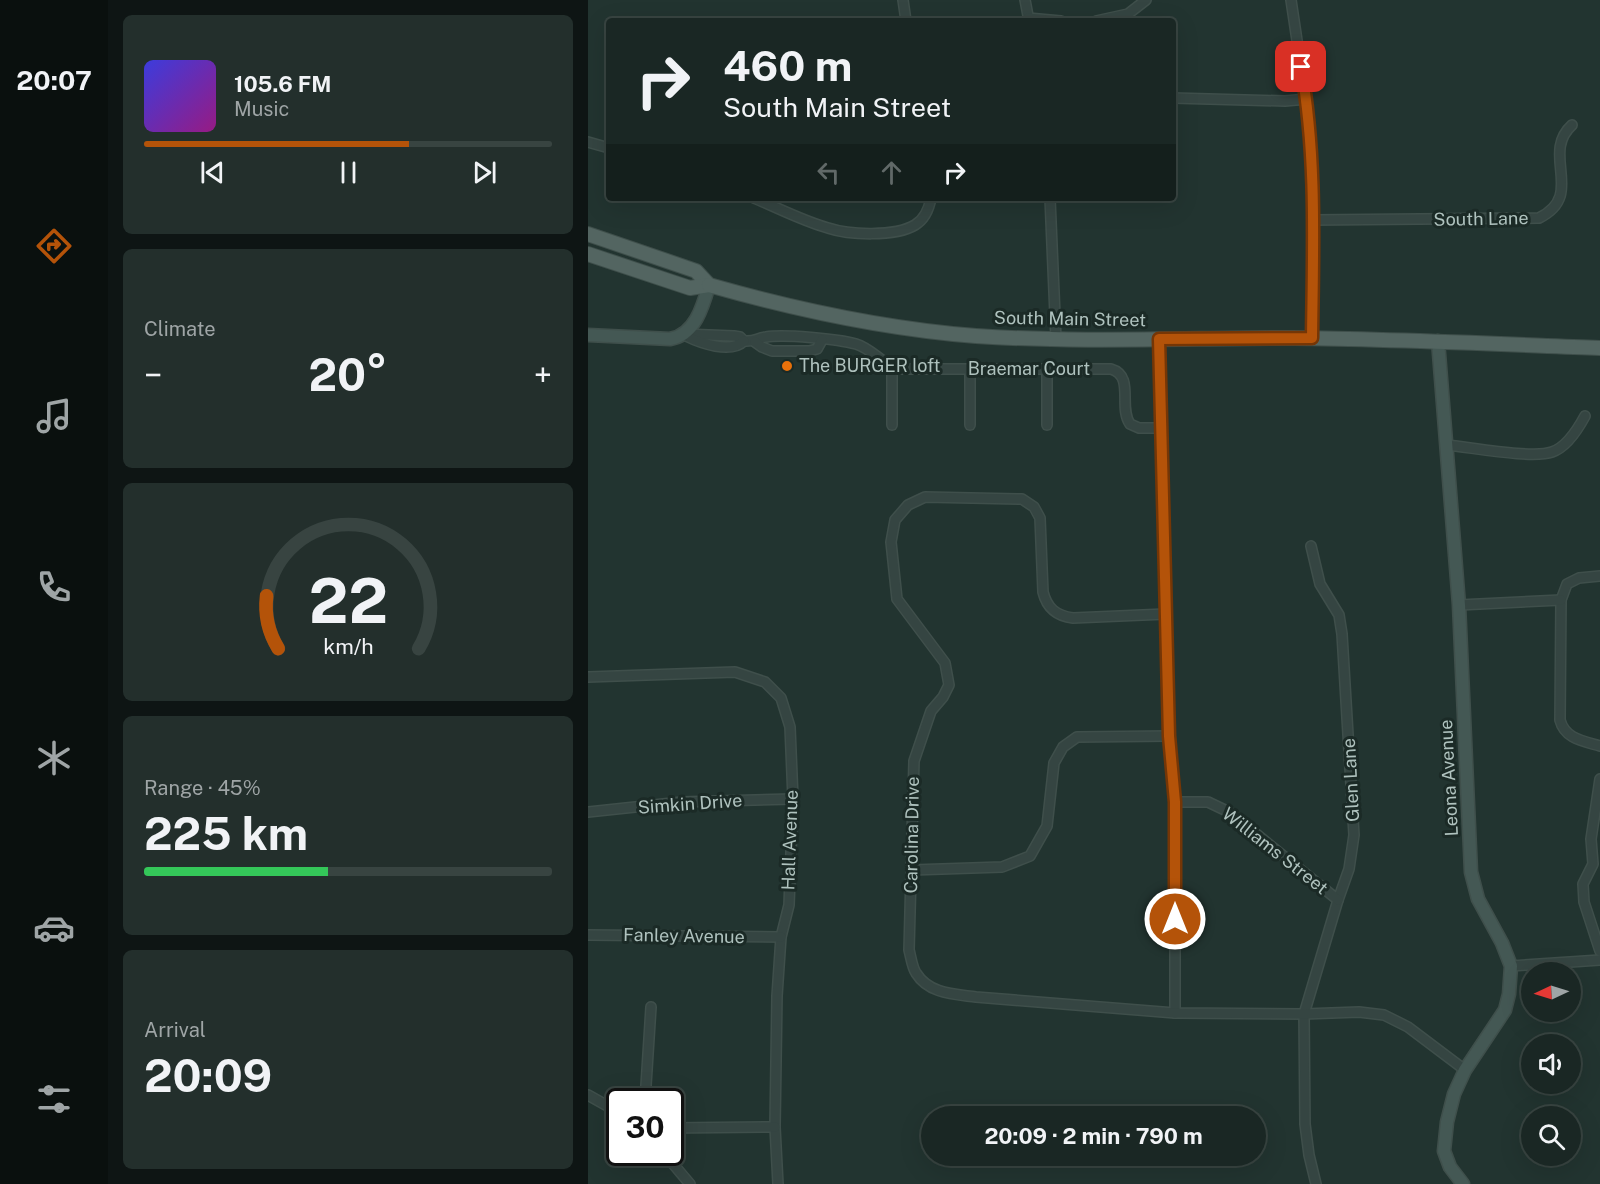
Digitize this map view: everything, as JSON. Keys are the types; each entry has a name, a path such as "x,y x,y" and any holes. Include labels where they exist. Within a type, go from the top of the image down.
{"main road":[{"path":"588,234 696,271 709,285"},
{"path":"588,254 690,288 709,285"},
{"name":"South Main Street","path":"709,285 795,308 869,323 961,334 1056,339 1312,338 1600,348"}],"street":[{"path":"903,0 906,18"},
{"path":"1025,0 1028,18"},
{"path":"1110,18 1128,14 1146,0"},
{"path":"1291,0 1307,99 1313,220 1312,338"},
{"path":"1176,98 1285,101 1307,99"},
{"name":"South Lane","path":"1313,220 1539,218 1551,213 1559,203 1562,192 1560,143 1563,133 1572,125"},
{"path":"588,142 606,147"},
{"path":"761,201 829,229 869,234 896,231 915,225 928,211 930,201"},
{"path":"1050,201 1056,339"},
{"path":"588,335 670,339 684,334 697,316 709,285"},
{"path":"684,334 699,343 710,346 736,346 744,341 755,342 769,350 809,351 817,349 822,340"},
{"path":"755,342 768,336 860,345 892,368 892,425"},
{"path":"1159,339 1169,736 1175,802 1175,1013"},
{"name":"Leona Avenue","path":"1438,341 1459,605 1471,872 1478,899 1502,943 1510,966 1509,994 1505,1010 1465,1070 1447,1122 1444,1151 1450,1167 1463,1184"},
{"name":"Braemar Court","path":"892,368 1107,369 1117,372 1124,380 1124,412 1130,424 1139,428 1162,428"},
{"path":"970,369 970,425"},
{"path":"1047,369 1047,424"},
{"path":"1446,445 1538,455 1554,452 1576,432 1585,416"},
{"name":"Carolina Drive","path":"1166,614 1074,618 1053,611 1046,602 1043,592 1040,518 1034,507 1027,501 1013,498 925,497 908,505 895,520 891,542 897,598 945,663 949,684 943,697 931,711 914,761 909,950 915,973 929,988 976,997 1175,1013 1359,1012 1384,1015 1408,1027 1465,1070"},
{"name":"Glen Lane","path":"1304,1014 1349,869 1354,836 1342,634 1339,615 1320,584 1311,546"},
{"path":"1600,576 1579,578 1567,584 1561,600 1560,720 1567,734 1577,740 1600,746"},
{"path":"1459,605 1561,600"},
{"name":"Hall Avenue","path":"588,677 735,672 765,682 781,698 790,727 793,799 789,905 781,937 777,996 775,1127 778,1184"},
{"path":"912,870 1002,867 1030,856 1047,826 1054,763 1063,747 1077,737 1169,736"},
{"path":"1600,779 1591,839 1596,863 1583,884 1584,902 1600,951"},
{"name":"Simkin Drive","path":"588,812 682,802 793,799"},
{"name":"Williams Street","path":"1175,802 1208,802 1229,812 1338,900"},
{"name":"Fanley Avenue","path":"588,935 781,937"},
{"path":"1510,966 1600,960"},
{"path":"646,1088 651,1007"},
{"path":"1304,1014 1305,1124 1316,1184"},
{"path":"588,1095 606,1105"},
{"path":"684,1128 775,1127"},
{"path":"675,1166 690,1184"}],"place":[{"name":"The BURGER loft","path":"787,366"}],"route":[{"path":"1175,919 1175,802 1169,736 1159,339 1312,338 1313,220 1309,121 1301,67"}]}
